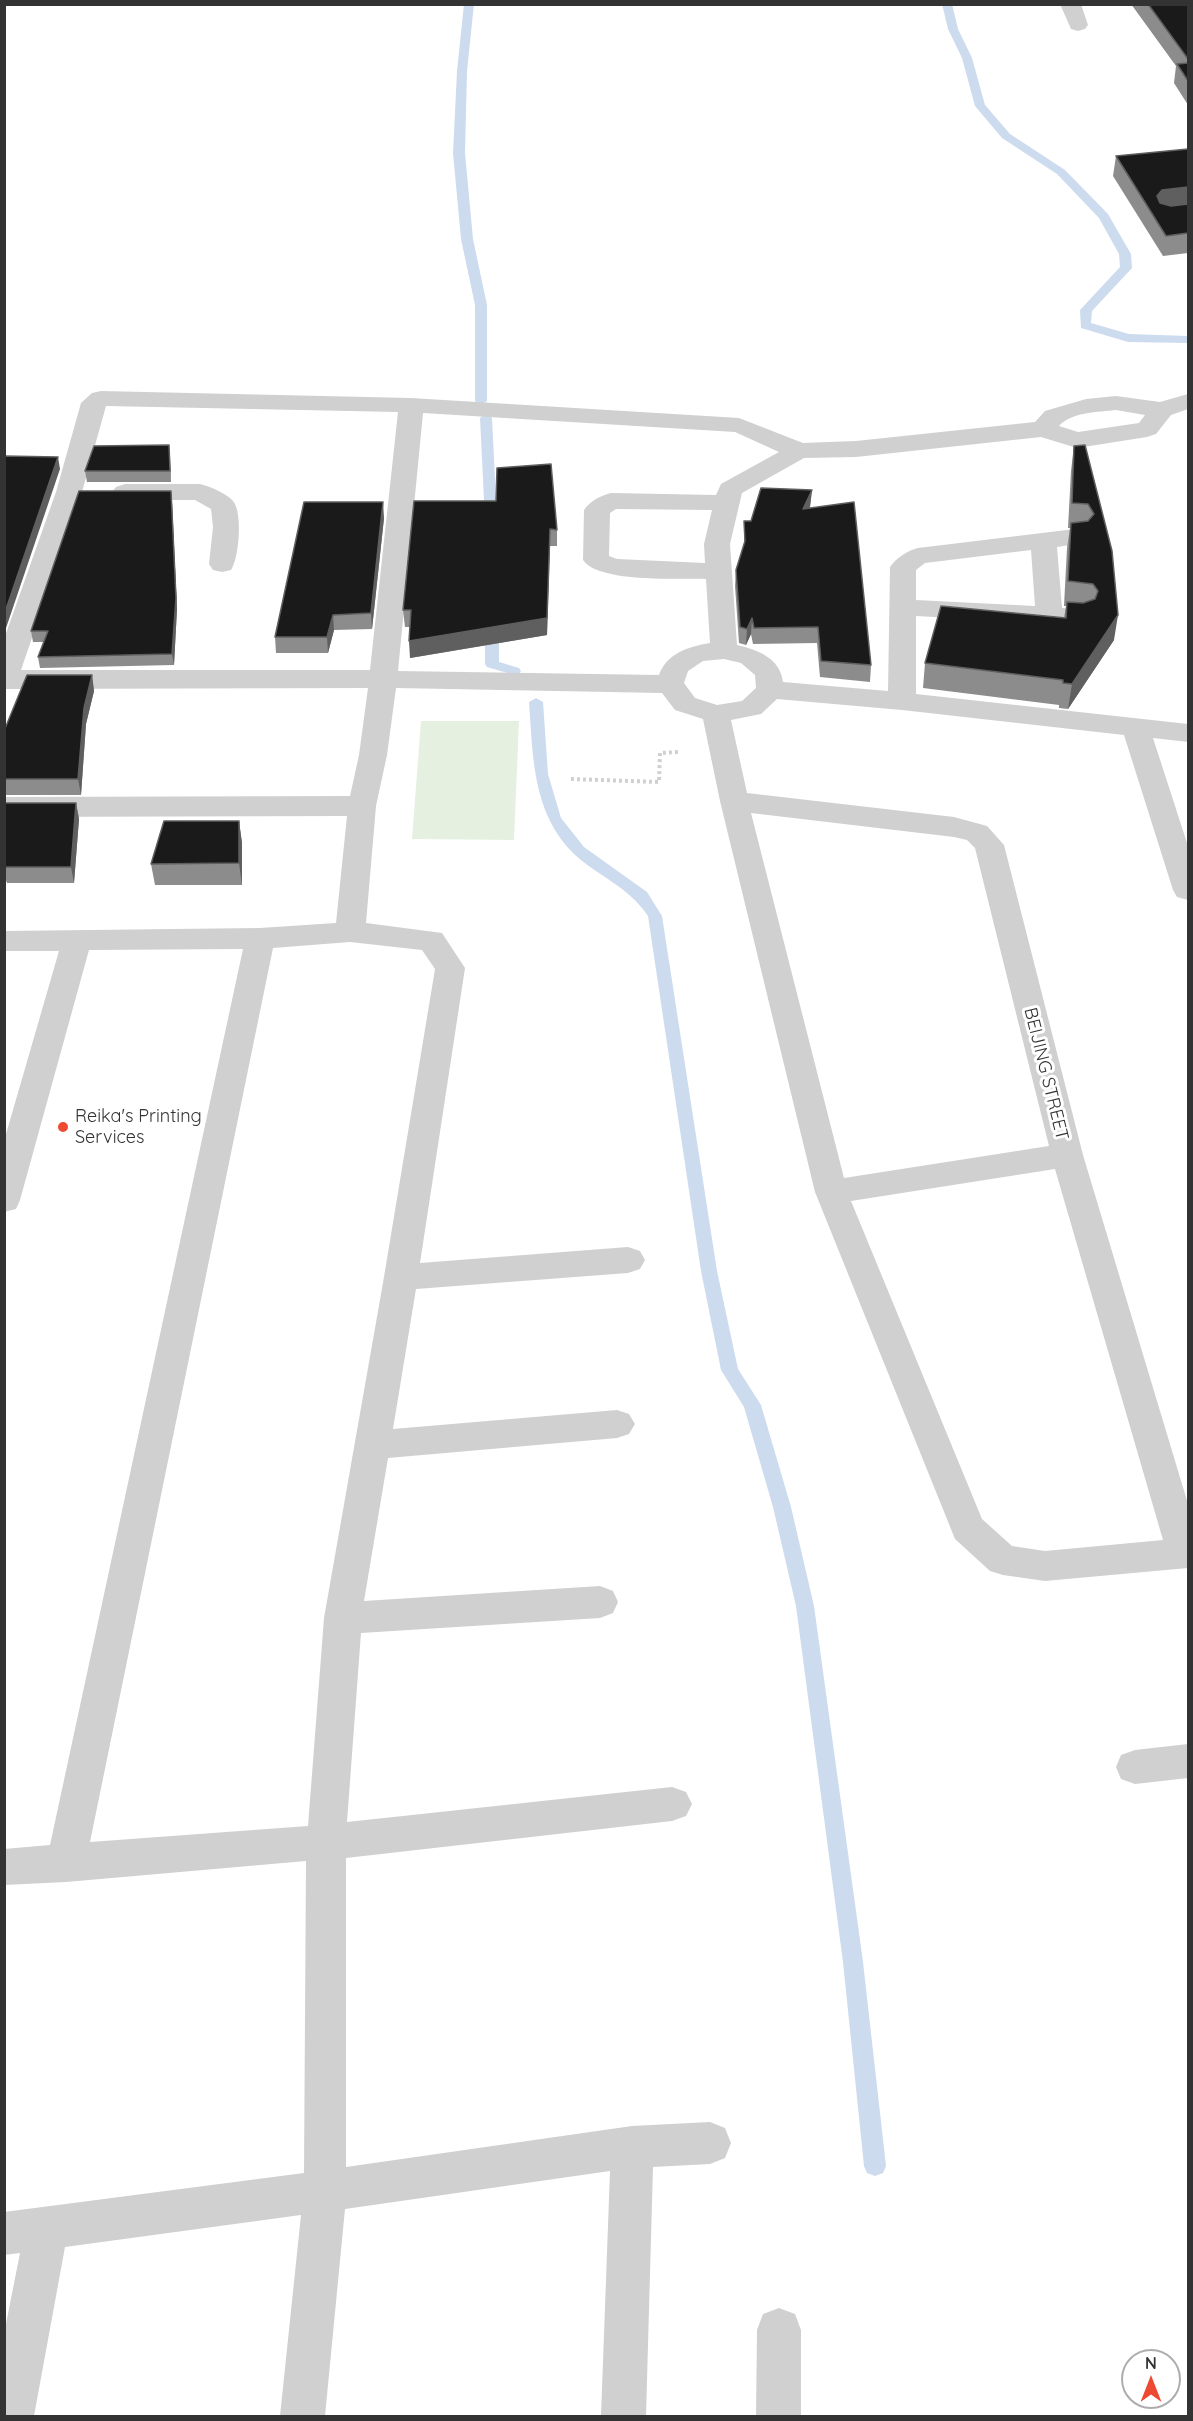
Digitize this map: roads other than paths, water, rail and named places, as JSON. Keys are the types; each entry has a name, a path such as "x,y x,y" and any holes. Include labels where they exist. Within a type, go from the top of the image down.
{"street":[{"path":"1070,4 1078,25"},
{"path":"670,684 383,679 5,679 89,492 91,408 93,403 101,398 411,405 739,425 799,451 856,449 1043,429 1077,440 1147,429 1162,410 1188,401"},
{"path":"350,932 362,806 373,755 383,679 411,405"},
{"path":"724,650 717,544 730,489 799,451"},
{"path":"89,492 200,492 223,505 226,527 222,564"},
{"path":"720,572 613,567 596,560 597,510 611,501 727,503"},
{"path":"902,701 903,567 918,555 1075,537"},
{"path":"1044,542 1049,614"},
{"path":"902,607 1079,617"},
{"path":"670,684 676,666 696,654 724,650 751,657 768,672 770,690"},
{"path":"670,684 685,704 716,714 751,708 770,690 902,701 1188,733"},
{"path":"716,714 734,801 831,1192 969,1528 1003,1560 1045,1566 1187,1553"},
{"path":"1135,726 1188,890"},
{"name":"BEIJING STREET","path":"734,801 954,827 977,833 989,845 1067,1155 1187,1553"},
{"path":"4,807 362,806"},
{"path":"4,941 260,938 350,932 431,940 450,968 401,1277 343,1618 326,1842 325,2191 303,2416"},
{"path":"66,1864 260,938"},
{"path":"4,1200 76,940"},
{"path":"831,1192 1067,1155"},
{"path":"401,1277 628,1260"},
{"path":"372,1445 616,1424"},
{"path":"343,1618 600,1602"},
{"path":"1135,1767 1188,1761"},
{"path":"4,1867 66,1864 326,1842 672,1804"},
{"path":"4,2234 632,2147 710,2142"},
{"path":"624,2416 632,2147"},
{"path":"11,2416 47,2228"},
{"path":"779,2330 779,2416"}],"waterway":[{"path":"469,4 462,71 459,153 467,239 481,305 481,401"},
{"path":"947,4 953,29 967,58 980,106 1006,136 1061,172 1104,216 1125,254 1126,268 1086,310 1085,325 1128,338 1188,340"},
{"path":"486,418 491,521"},
{"path":"492,622 492,664 514,671"},
{"path":"536,702 541,774 554,819 579,850 642,896 655,916 709,1271 730,1370 752,1405 782,1507 805,1606 853,1962 875,2166"}],"place":[{"name":"Reika's Printing Services","path":"63,1127"}]}
